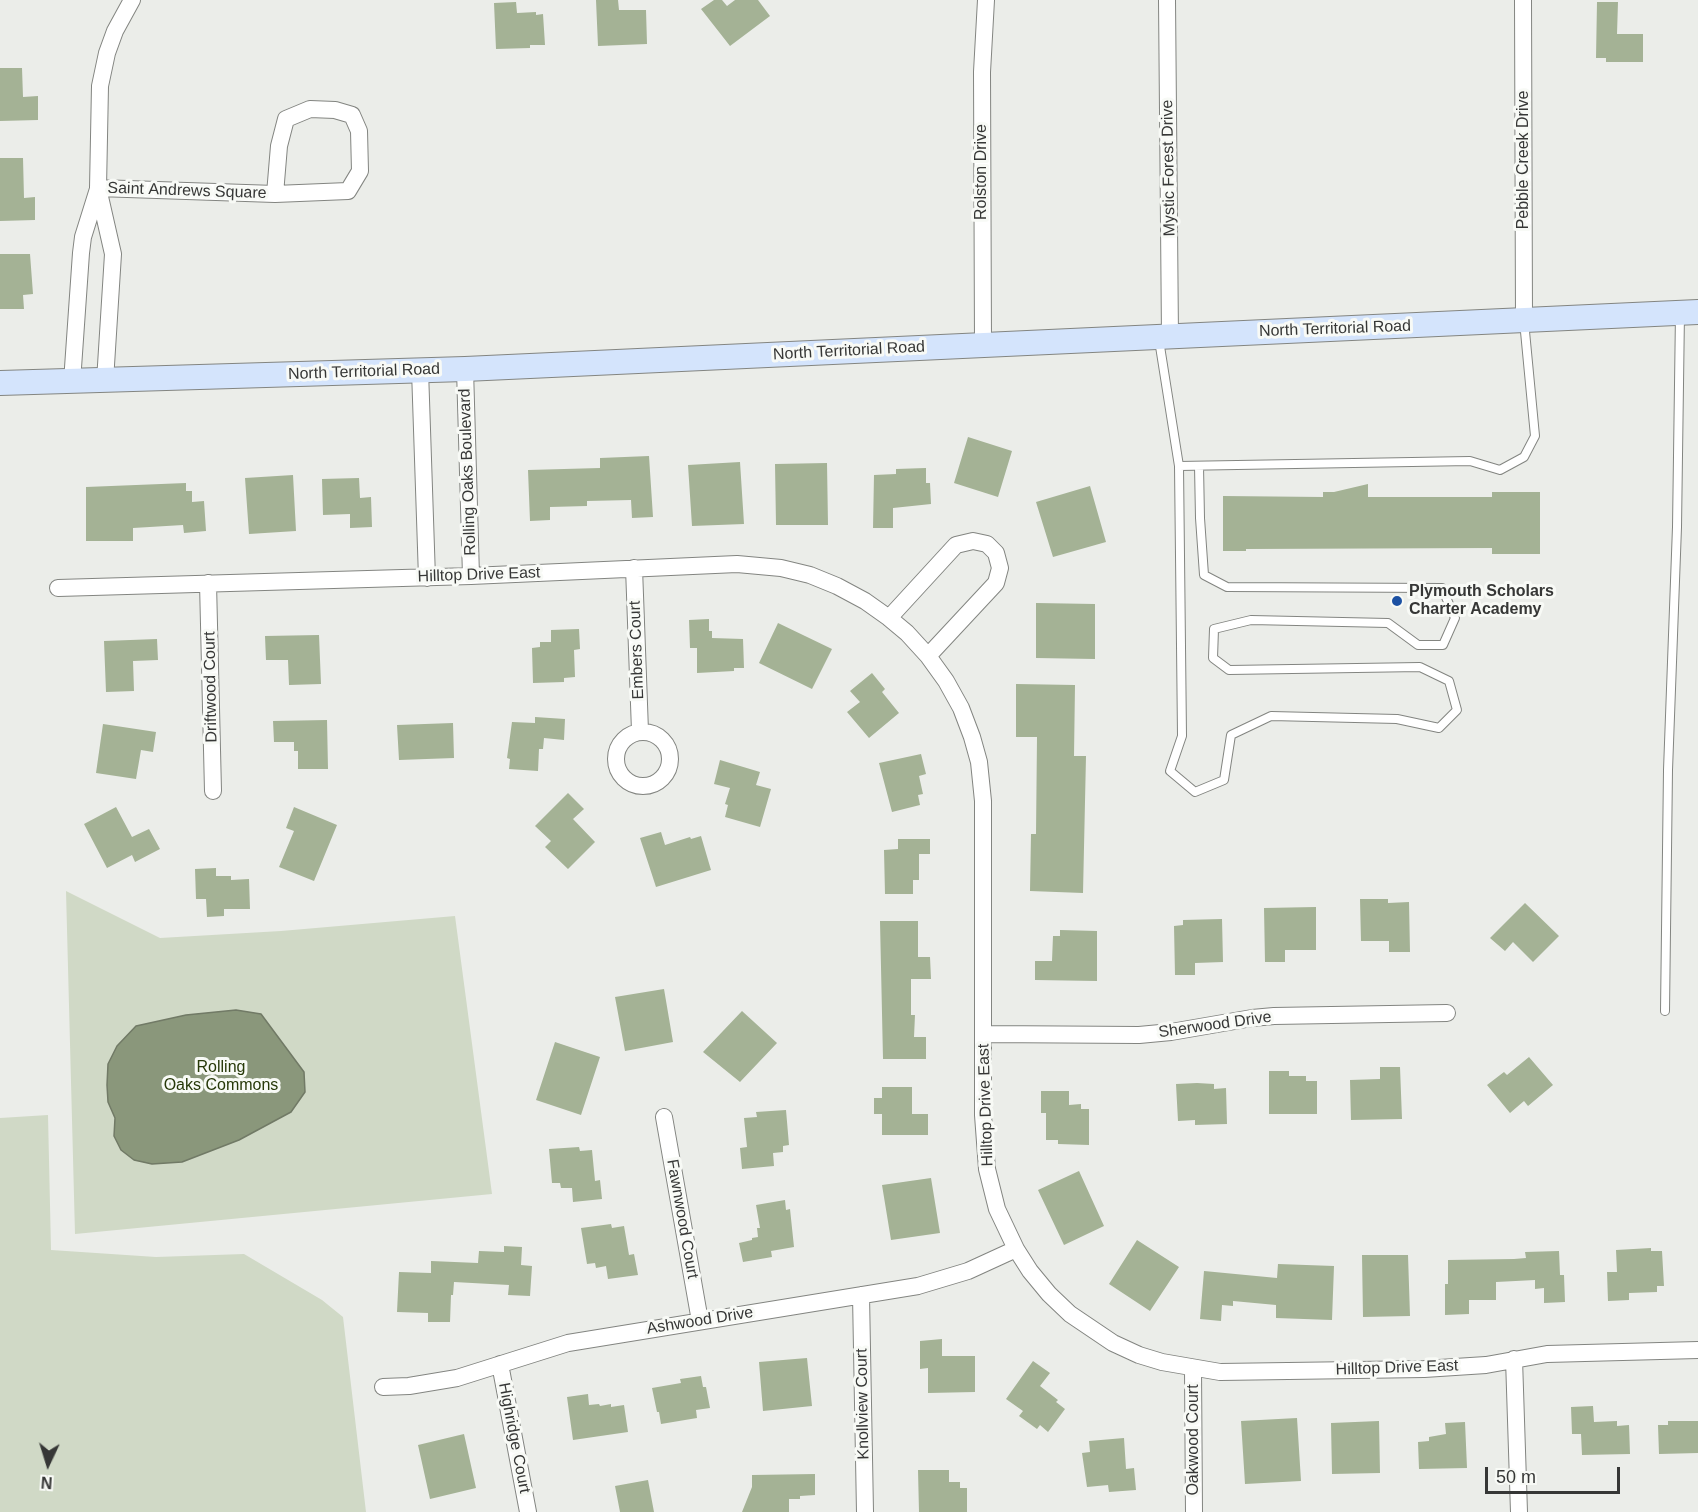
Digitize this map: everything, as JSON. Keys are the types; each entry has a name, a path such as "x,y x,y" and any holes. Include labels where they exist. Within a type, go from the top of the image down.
{"main road":[{"name":"North Territorial Road","path":"0,383 465,369 1689,313"}],"street":[{"path":"105,381 113,254 98,188 100,86 106,53 132,0"},
{"name":"Rolston Drive","path":"983,344 982,72 986,0"},
{"name":"Mystic Forest Drive","path":"1165,336 1167,0"},
{"name":"Pebble Creek Drive","path":"1523,0 1524,321"},
{"name":"Saint Andrews Square","path":"98,188 275,194 348,191 360,171 359,130 352,115 335,110 310,110 286,118 279,146 275,194"},
{"path":"72,382 83,237 98,188"},
{"name":"Rolling Oaks Boulevard","path":"465,369 471,576"},
{"path":"420,370 427,578"},
{"path":"889,618 956,545 973,540 987,544 996,553 1000,568 996,583 928,656"},
{"name":"Hilltop Drive East","path":"58,588 427,578 737,564 781,568 837,586 865,601 889,618 907,633 928,656 946,681 961,708 979,762 983,801 983,1115 987,1169 997,1209 1016,1249 1049,1294 1088,1328 1113,1343 1139,1355 1193,1369 1246,1373 1424,1369 1486,1365 1547,1354 1698,1350"},
{"name":"Embers Court","path":"634,568 640,731"},
{"name":"Driftwood Court","path":"208,583 213,791"},
{"name":"Sherwood Drive","path":"984,1034 1139,1035 1263,1017 1447,1012"},
{"name":"Fawnwood Court","path":"664,1117 700,1321"},
{"name":"Ashwood Drive","path":"383,1387 437,1382 568,1343 945,1279 1016,1249"},
{"name":"Knollview Court","path":"861,1295 865,1512"},
{"path":"1514,1359 1519,1512"},
{"name":"Highridge Court","path":"500,1364 528,1512"},
{"name":"Oakwood Court","path":"1193,1369 1194,1512"}],"lane":[{"path":"1665,1011 1668,770 1677,527 1689,313"},
{"path":"1179,466 1470,461 1500,470 1524,457 1535,436 1524,321"},
{"path":"1165,336 1179,466 1182,736 1170,771 1195,792 1224,780 1231,735 1271,716 1397,719 1439,728 1457,710 1449,681 1420,667 1229,670 1214,658 1214,629 1251,620 1388,623 1418,645 1443,645 1455,618 1442,588 1227,587 1204,575 1199,466"}],"green space":[{"name":"Rolling Oaks Commons","path":"66,891 160,938 281,931 455,916 492,1194 75,1234"},
{"path":"48,1115 51,1250 156,1257 244,1254 322,1300 343,1317 366,1512 0,1512 0,1118"}],"shaded area":[{"path":"236,1010 261,1014 304,1072 305,1092 291,1112 239,1140 182,1162 152,1164 134,1160 121,1150 114,1136 115,1118 108,1102 108,1064 117,1046 136,1026 186,1015"}],"building":[{"path":"596,0 618,0 619,10 646,10 647,44 598,46"},
{"path":"714,0 722,0 727,6 735,0 758,0 770,16 730,46 701,9"},
{"path":"516,2 517,13 543,14 545,45 496,49 494,3"},
{"path":"1597,2 1618,2 1617,34 1643,34 1643,62 1606,62 1606,58 1596,58"},
{"path":"0,68 22,68 23,97 38,96 38,120 0,121"},
{"path":"0,158 23,158 24,198 35,197 35,220 0,221"},
{"path":"0,254 30,254 33,294 23,295 24,309 0,309"},
{"path":"968,437 1012,451 998,497 954,483"},
{"path":"649,456 653,517 632,518 631,500 587,501 587,506 550,507 550,520 530,521 528,470 600,468 600,458"},
{"path":"740,462 744,524 692,526 688,465"},
{"path":"827,463 828,525 776,525 775,464"},
{"path":"926,468 926,483 930,483 931,504 893,508 893,528 873,528 874,475 896,474 896,469"},
{"path":"293,475 296,531 249,534 245,478"},
{"path":"359,478 360,498 371,497 372,527 350,528 350,514 323,515 322,479"},
{"path":"186,483 186,491 192,491 192,502 204,501 206,531 184,533 183,525 133,528 133,541 86,541 86,487"},
{"path":"1368,484 1368,497 1492,497 1492,492 1540,492 1540,554 1492,554 1492,548 1223,551 1223,496 1323,497 1323,492 1334,492"},
{"path":"1090,486 1106,542 1053,557 1036,502"},
{"path":"1036,603 1095,604 1095,659 1036,658"},
{"path":"709,619 709,631 712,631 712,638 743,639 744,668 734,668 734,671 697,673 697,648 690,648 689,620"},
{"path":"778,623 832,649 812,689 759,663"},
{"path":"579,629 580,649 574,650 575,677 564,678 564,682 533,683 532,648 540,647 540,642 551,642 551,630"},
{"path":"319,635 321,684 289,685 288,660 266,660 265,636"},
{"path":"157,639 158,660 133,661 134,691 106,692 104,641"},
{"path":"872,673 885,689 882,692 899,713 869,738 847,712 860,702 850,691"},
{"path":"1016,684 1075,685 1074,756 1086,756 1083,893 1030,891 1031,834 1036,834 1037,737 1016,737"},
{"path":"535,717 565,719 564,740 544,738 543,749 539,749 538,771 509,769 510,759 507,758 512,722 535,723"},
{"path":"327,720 328,769 298,769 298,751 294,751 294,742 274,742 273,721"},
{"path":"453,723 454,758 399,760 397,725"},
{"path":"103,724 156,732 153,752 141,750 136,779 96,773"},
{"path":"921,754 926,774 919,776 923,794 918,795 920,805 892,812 879,763"},
{"path":"720,760 760,772 756,785 771,789 760,827 725,817 728,805 725,804 730,788 714,784"},
{"path":"568,793 584,809 573,819 595,842 568,869 545,847 551,841 535,826"},
{"path":"116,807 132,837 149,829 160,849 135,862 132,855 107,868 84,824"},
{"path":"294,807 337,825 314,881 279,867 294,831 286,828"},
{"path":"661,832 665,845 701,836 711,870 656,887 640,838"},
{"path":"898,839 930,839 930,854 919,854 919,880 913,880 913,894 885,894 884,850 898,849"},
{"path":"216,868 216,876 231,876 231,880 249,879 250,909 224,909 224,916 207,917 206,899 196,899 195,869"},
{"path":"1360,899 1388,899 1388,903 1409,902 1410,952 1389,952 1389,941 1361,941"},
{"path":"1525,903 1559,936 1533,962 1513,942 1505,951 1490,938"},
{"path":"1316,907 1316,950 1285,950 1285,962 1265,962 1264,908"},
{"path":"1222,919 1223,962 1195,963 1195,975 1175,975 1174,926 1183,925 1183,920"},
{"path":"880,921 918,921 918,957 930,957 931,979 911,979 911,1015 915,1015 914,1037 926,1037 926,1059 883,1059"},
{"path":"1060,930 1097,931 1097,981 1035,980 1035,961 1052,961 1053,936 1060,936"},
{"path":"664,989 673,1042 625,1051 615,997"},
{"path":"742,1011 777,1043 740,1082 703,1052"},
{"path":"555,1042 600,1057 581,1115 536,1100"},
{"path":"1529,1057 1553,1085 1528,1106 1524,1101 1510,1113 1487,1085 1504,1072 1507,1075"},
{"path":"1380,1067 1400,1067 1402,1119 1351,1120 1350,1080 1380,1079"},
{"path":"1269,1071 1289,1071 1289,1076 1306,1076 1306,1081 1317,1081 1317,1114 1269,1114"},
{"path":"1176,1084 1214,1084 1214,1089 1226,1088 1227,1124 1195,1125 1195,1120 1178,1121"},
{"path":"882,1087 912,1087 912,1114 928,1114 928,1135 882,1135 882,1114 874,1114 874,1098 882,1098"},
{"path":"1041,1091 1069,1091 1069,1105 1081,1104 1081,1109 1089,1109 1089,1145 1058,1144 1058,1140 1046,1140 1046,1113 1041,1113"},
{"path":"786,1110 789,1145 783,1146 783,1152 773,1153 774,1166 742,1169 740,1148 747,1147 744,1118 757,1117 756,1112"},
{"path":"579,1147 580,1151 592,1150 595,1181 600,1180 602,1199 573,1202 572,1188 561,1188 560,1183 552,1183 549,1149"},
{"path":"1079,1171 1104,1226 1064,1245 1038,1190"},
{"path":"931,1178 940,1233 891,1240 882,1185"},
{"path":"785,1200 786,1210 790,1209 794,1247 771,1251 772,1257 743,1262 739,1243 758,1237 757,1228 760,1228 756,1205"},
{"path":"611,1224 612,1228 624,1226 629,1255 634,1254 638,1275 608,1279 606,1266 596,1268 595,1263 587,1264 581,1228"},
{"path":"1137,1240 1179,1267 1150,1311 1109,1284"},
{"path":"504,1246 522,1247 521,1265 532,1266 530,1296 508,1295 509,1285 454,1282 450,1322 428,1322 428,1313 397,1312 399,1272 431,1273 431,1261 478,1263 479,1251 504,1252"},
{"path":"1651,1248 1651,1251 1662,1251 1664,1286 1657,1286 1657,1292 1629,1293 1629,1300 1608,1301 1607,1272 1617,1272 1616,1250"},
{"path":"1559,1251 1560,1275 1564,1275 1565,1302 1544,1303 1544,1288 1535,1289 1535,1280 1496,1282 1496,1300 1469,1300 1469,1314 1445,1315 1448,1260 1514,1259 1526,1258 1525,1252"},
{"path":"1362,1255 1408,1255 1410,1316 1363,1317"},
{"path":"1278,1264 1334,1266 1332,1320 1276,1318 1276,1305 1233,1301 1233,1306 1222,1305 1221,1321 1200,1319 1204,1271 1277,1278"},
{"path":"942,1339 942,1356 975,1356 975,1392 928,1393 928,1368 920,1369 920,1341"},
{"path":"807,1358 812,1406 763,1411 759,1362"},
{"path":"1033,1361 1050,1373 1040,1386 1058,1400 1056,1402 1065,1409 1048,1432 1040,1425 1037,1429 1019,1416 1023,1411 1006,1399"},
{"path":"701,1376 703,1387 706,1387 710,1408 696,1410 697,1418 661,1424 652,1388 681,1383 680,1379"},
{"path":"588,1394 589,1405 611,1404 611,1407 624,1405 628,1432 573,1440 567,1397"},
{"path":"1593,1406 1594,1422 1617,1421 1617,1426 1629,1425 1630,1454 1582,1455 1581,1434 1572,1434 1571,1407"},
{"path":"1297,1418 1301,1481 1245,1484 1241,1421"},
{"path":"1379,1421 1380,1473 1332,1474 1331,1423"},
{"path":"1668,1421 1698,1421 1698,1453 1659,1454 1658,1425 1668,1425"},
{"path":"1465,1422 1467,1468 1419,1469 1418,1442 1429,1441 1429,1437 1446,1434 1445,1423"},
{"path":"464,1434 476,1488 430,1499 418,1445"},
{"path":"1124,1438 1126,1469 1134,1468 1136,1490 1109,1492 1108,1485 1087,1487 1082,1453 1090,1452 1089,1441"},
{"path":"918,1470 949,1470 949,1482 960,1482 960,1488 967,1488 967,1512 919,1512"},
{"path":"815,1474 815,1495 789,1499 789,1512 742,1512 752,1487 752,1475"},
{"path":"648,1480 654,1512 620,1512 615,1486"}],"place":[{"name":"Plymouth Scholars Charter Academy","path":"1397,601"}]}
